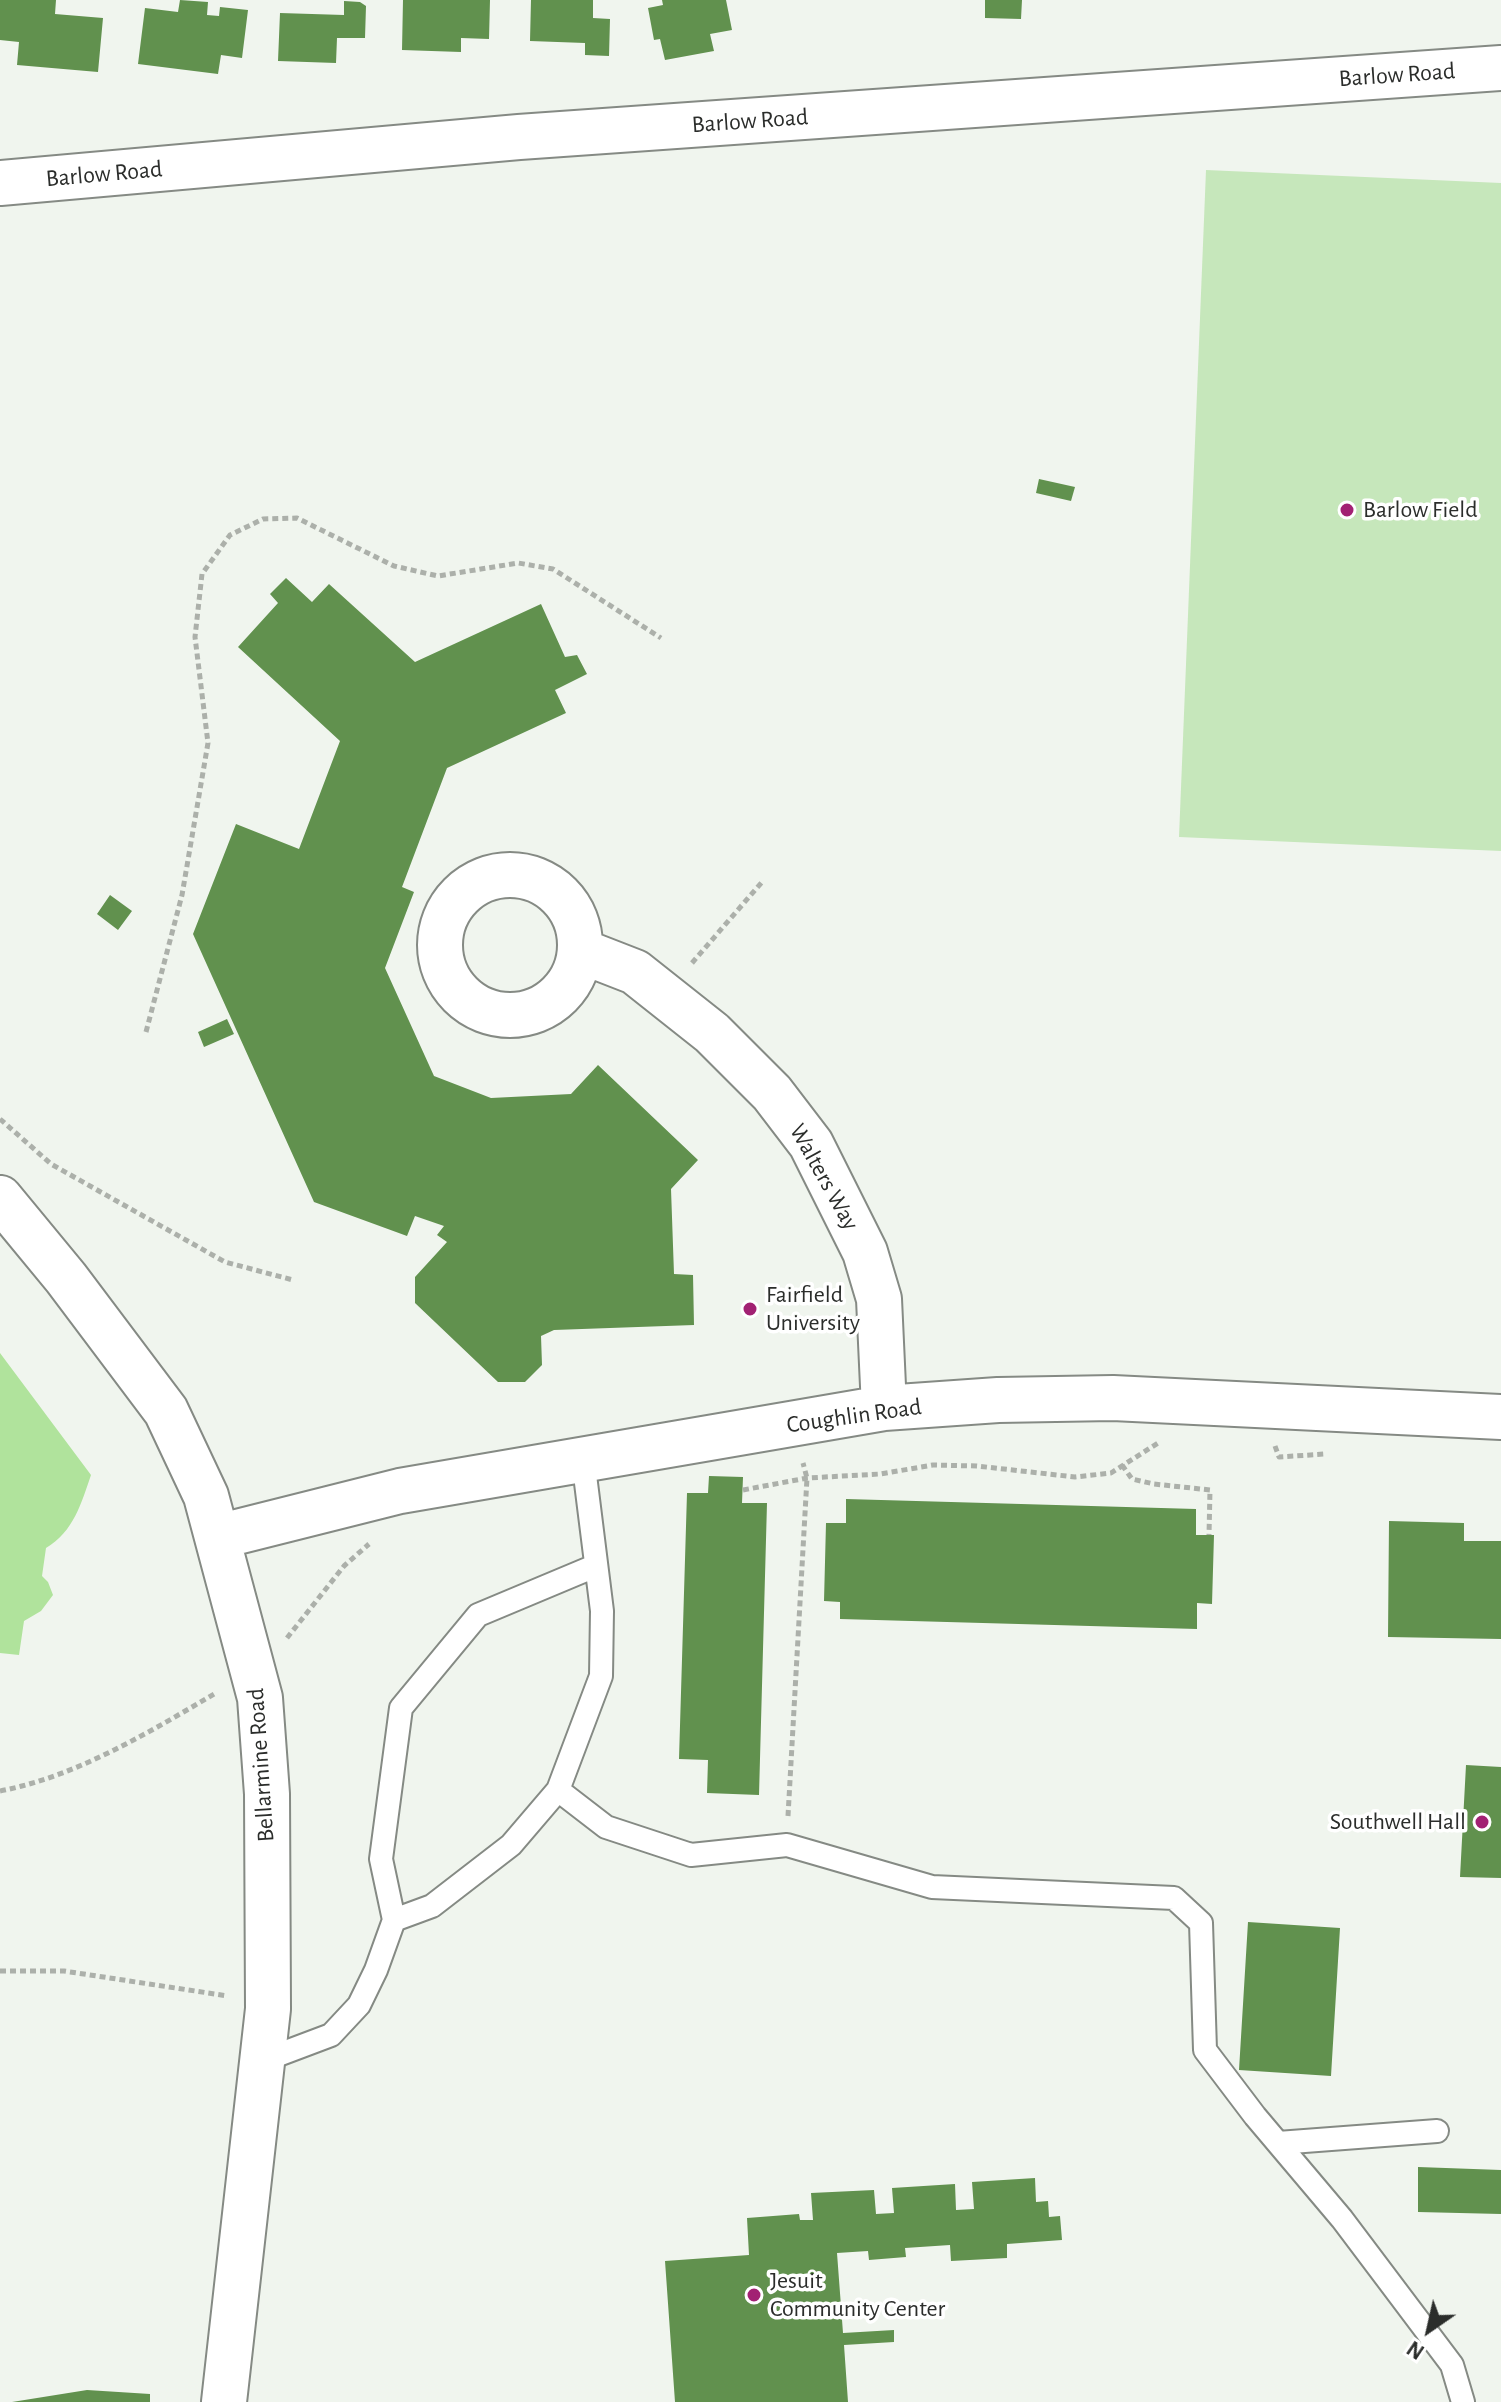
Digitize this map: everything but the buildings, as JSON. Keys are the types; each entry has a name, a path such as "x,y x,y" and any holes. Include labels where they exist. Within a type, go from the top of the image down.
{"street":[{"name":"Barlow Road","path":"0,183 519,137 1501,68"},
{"name":"Walters Way","path":"581,951 635,972 712,1033 772,1093 811,1144 865,1252 879,1299 884,1408"},
{"name":"Bellarmine Road","path":"0,1198 66,1278 166,1411 206,1496 260,1698 267,1794 268,2002 224,2402"},
{"name":"Coughlin Road","path":"217,1537 400,1491 884,1408 998,1400 1113,1398 1501,1417"}],"lane":[{"path":"394,1920 432,1906 511,1845 558,1790 601,1676 602,1611 583,1459"},
{"path":"262,2061 331,2035 359,2005 376,1970 394,1920 381,1859 401,1708 478,1615 595,1566"},
{"path":"558,1790 606,1827 691,1855 787,1845 932,1887 1174,1898 1201,1923 1205,2050 1342,2219 1452,2365 1463,2402"},
{"path":"1278,2143 1437,2131"}],"path":[{"path":"146,1032 182,895 208,743 195,637 202,574 230,535 263,519 297,518 394,566 438,576 518,563 553,569 661,638"},
{"path":"665,994 762,882"},
{"path":"0,1119 51,1164 225,1262 293,1280"},
{"path":"743,1490 807,1478 880,1474 933,1465 977,1466 1075,1477 1111,1473 1161,1441"},
{"path":"1275,1444 1279,1457 1332,1455"},
{"path":"787,1845 807,1478 801,1452"},
{"path":"1122,1465 1132,1479 1210,1490 1209,1535"},
{"path":"0,1791 27,1786 132,1742 253,1671 282,1644 344,1566 376,1538"},
{"path":"0,1971 64,1971 268,2002"}],"shaded area":[{"name":"Barlow Field","path":"1206,170 1501,183 1501,851 1179,837"},
{"path":"0,1353 91,1475 70,1525 46,1548 42,1576 53,1595 41,1611 24,1621 19,1655 0,1653"}],"place":[{"name":"Barlow Field","path":"1347,510"},
{"name":"Fairfield University","path":"750,1309"},
{"name":"Southwell Hall","path":"1482,1822"},
{"name":"Jesuit Community Center","path":"754,2295"}]}
